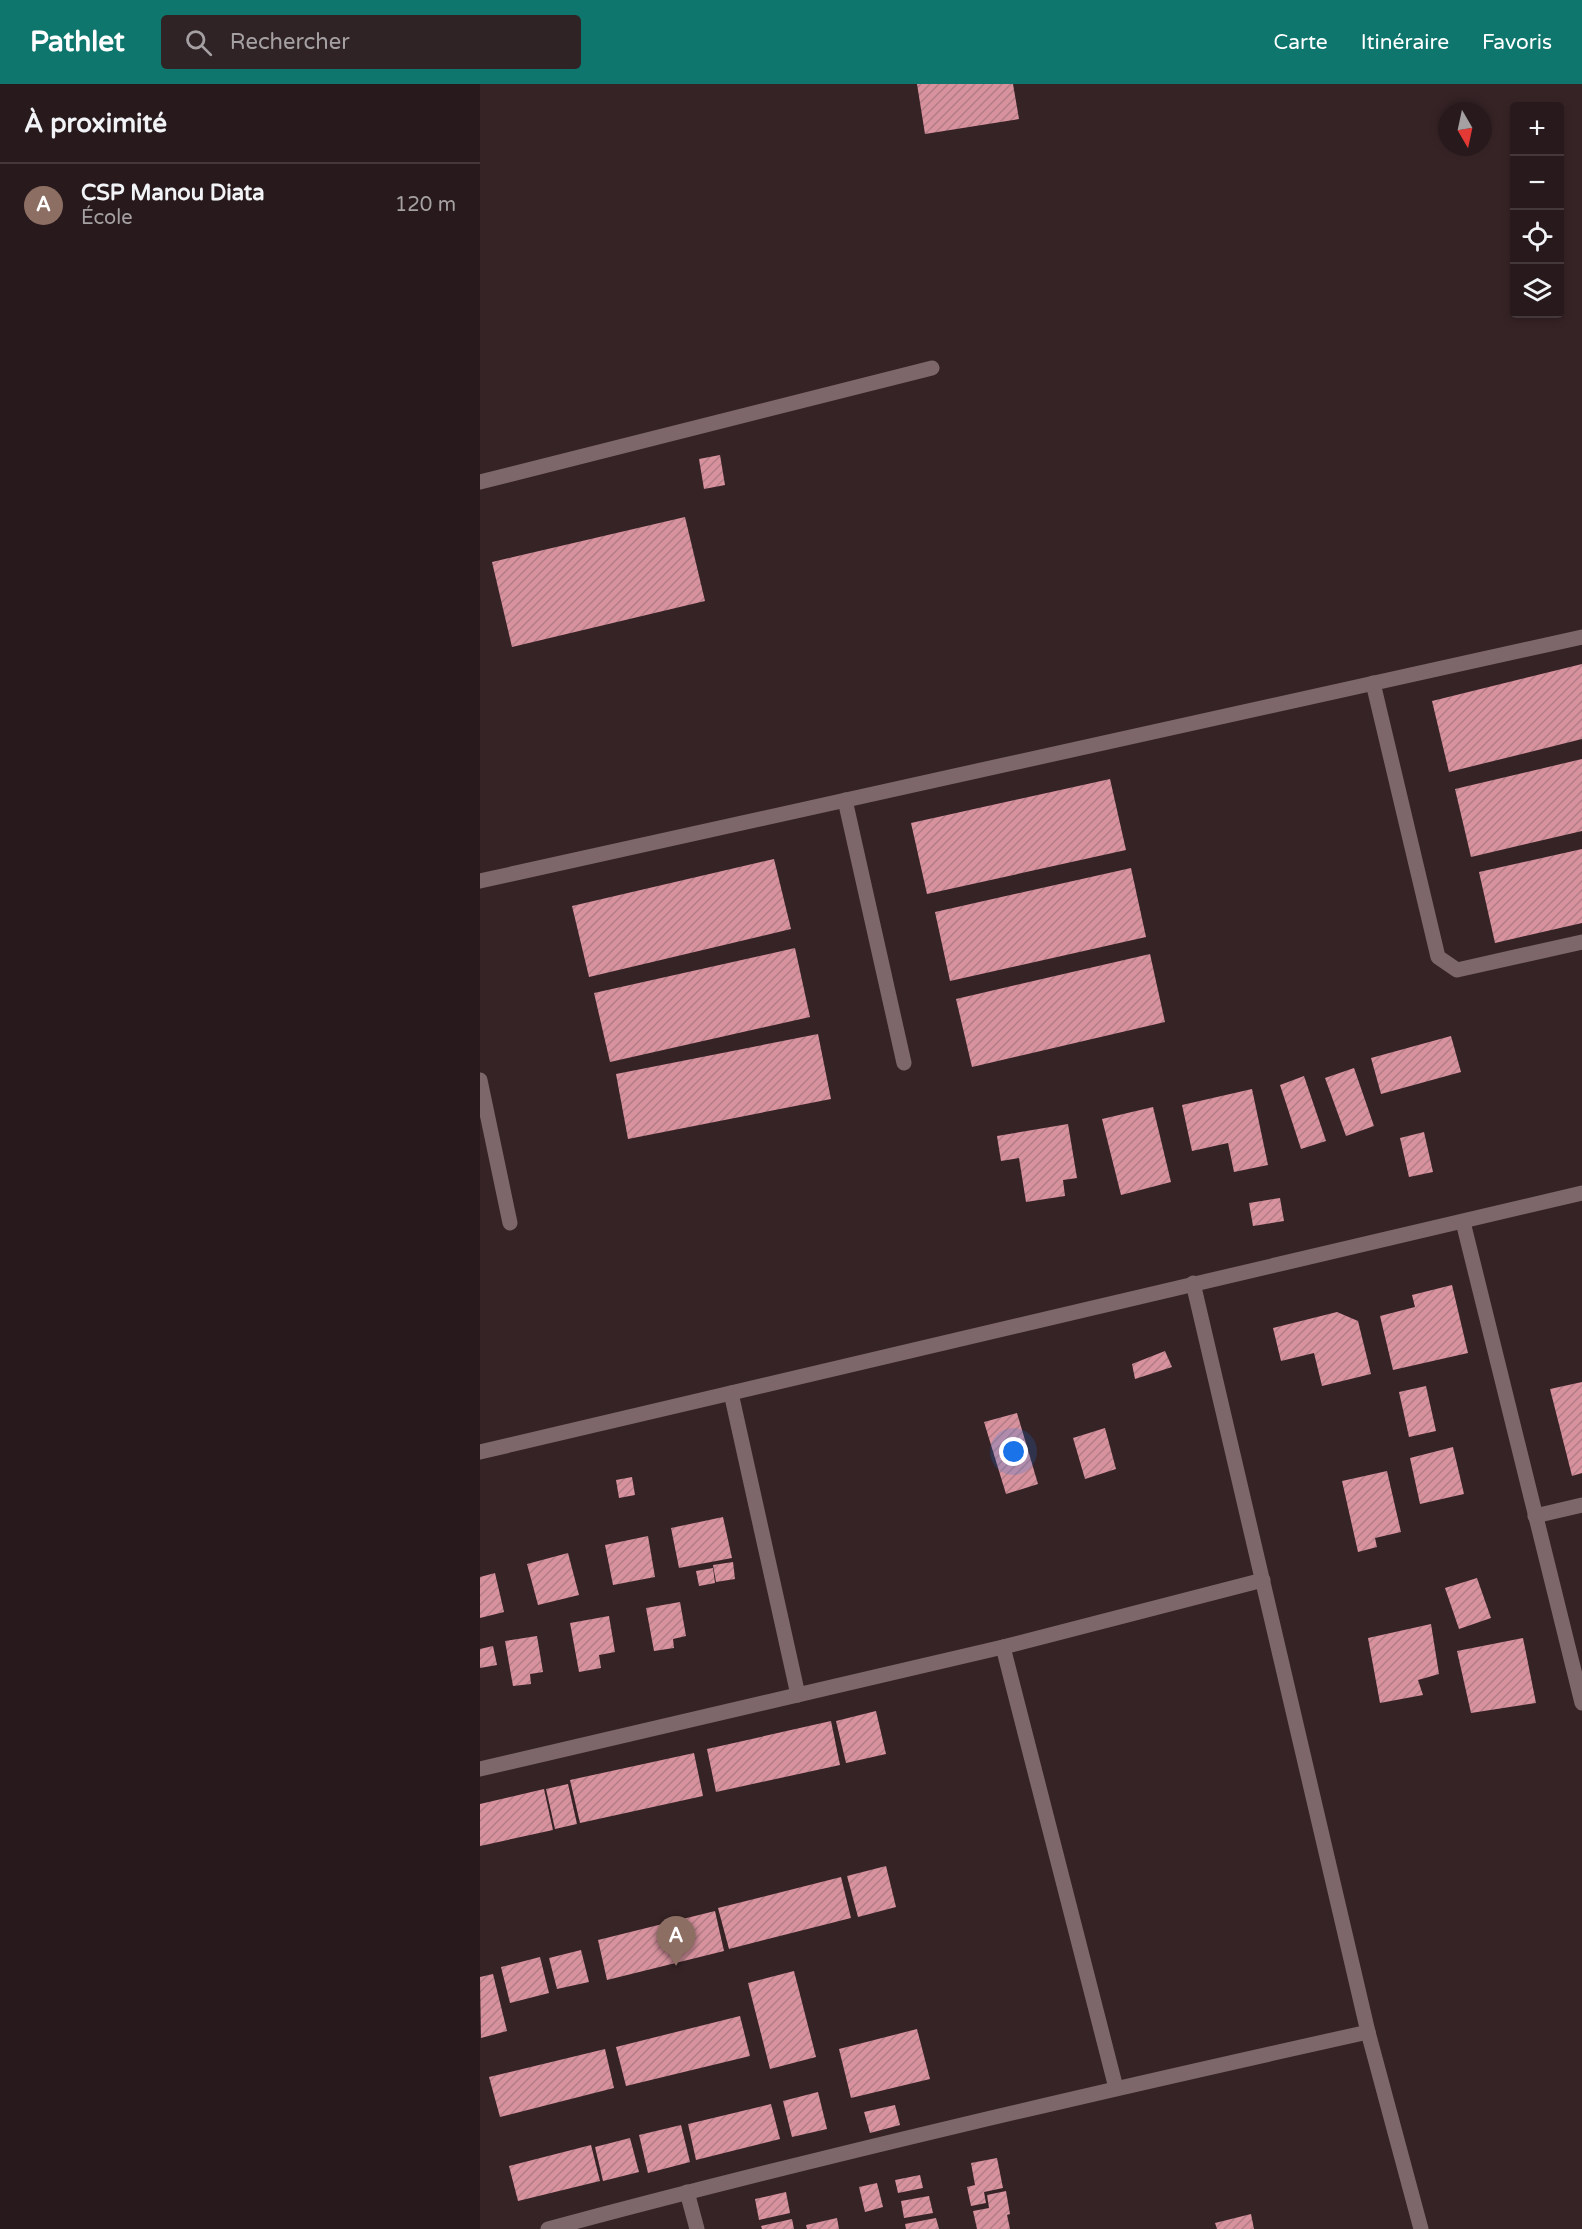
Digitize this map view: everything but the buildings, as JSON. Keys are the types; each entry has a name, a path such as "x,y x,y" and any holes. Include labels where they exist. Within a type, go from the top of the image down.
{"street":[{"path":"480,482 932,368"},
{"path":"480,881 1582,637"},
{"path":"1372,683 1438,957 1458,970 1582,942"},
{"path":"845,800 904,1064"},
{"path":"480,1080 510,1223"},
{"path":"480,1452 1582,1193"},
{"path":"1463,1222 1582,1704"},
{"path":"1192,1283 1368,2032 1421,2229"},
{"path":"731,1392 798,1695"},
{"path":"1535,1516 1582,1505"},
{"path":"480,1769 1003,1647 1263,1580"},
{"path":"1003,1647 1116,2088"},
{"path":"548,2229 687,2192 1116,2088 1368,2032"},
{"path":"687,2192 697,2229"}],"place":[{"name":"CSP Manou Diata","path":"676,1966"}]}
